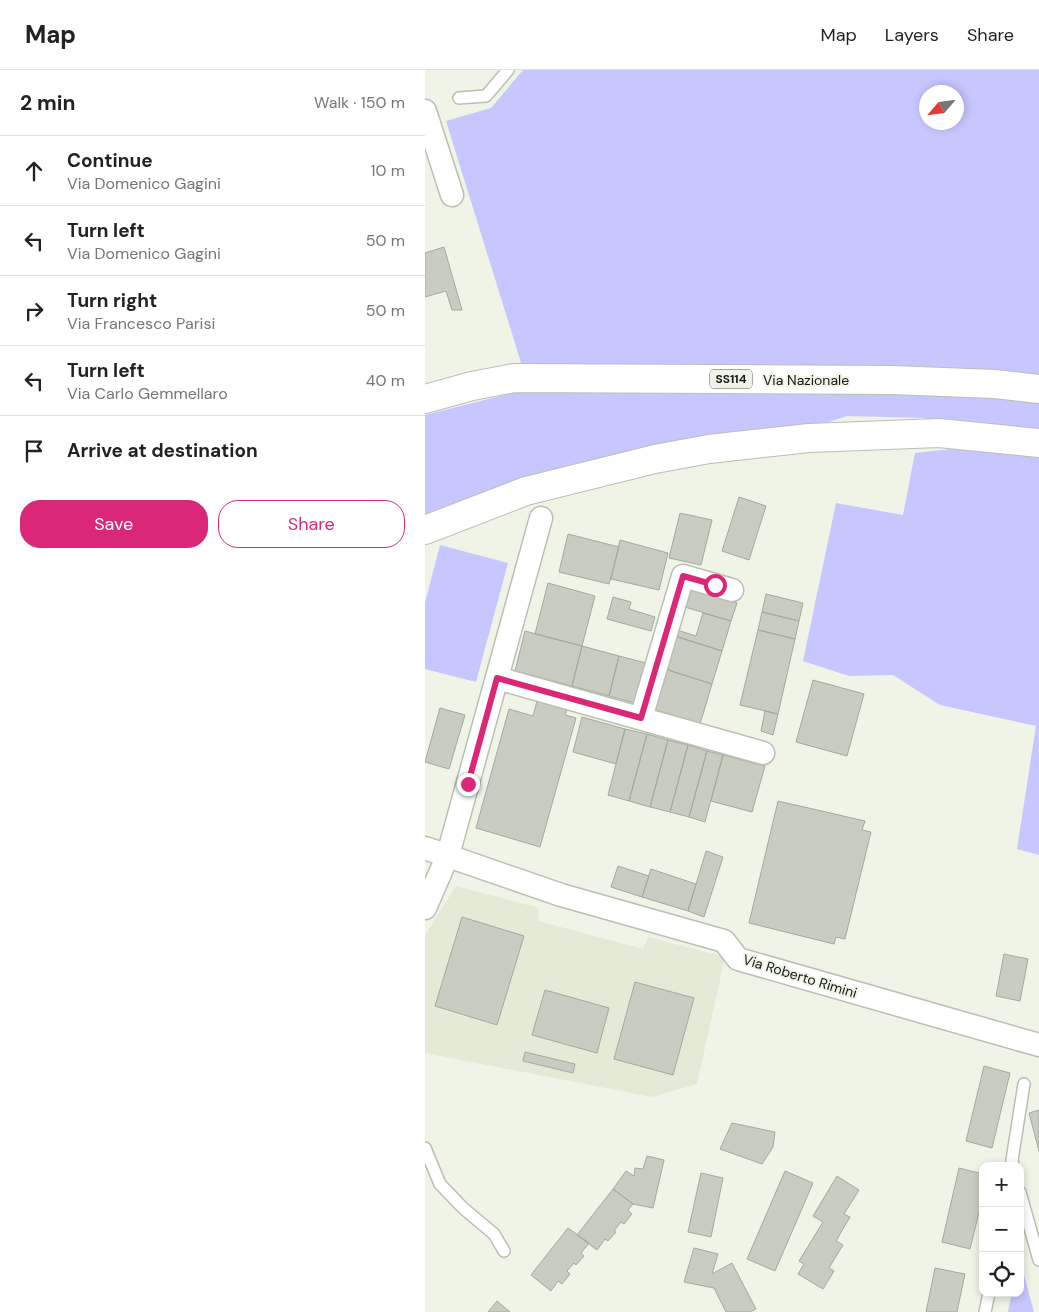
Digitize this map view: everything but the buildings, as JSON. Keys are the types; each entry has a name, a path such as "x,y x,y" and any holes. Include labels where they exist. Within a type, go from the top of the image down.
{"street":[{"path":"425,111 452,196"},
{"name":"Via Nazionale","path":"425,399 472,386 515,378 891,380 995,384 1039,389"},
{"path":"425,530 526,491 655,459 709,448 809,438 939,433 1039,443"},
{"path":"425,908 448,855 541,518"},
{"path":"641,718 683,576 732,590"},
{"path":"497,678 763,753"},
{"name":"Via Roberto Rimini","path":"425,848 561,895 724,941 738,959 1039,1045"}],"lane":[{"path":"459,98 486,96 508,70"},
{"path":"877,424 939,433"},
{"path":"809,438 860,425"},
{"path":"1012,1162 1024,1084"},
{"path":"425,1148 440,1184 463,1208 494,1234 503,1251"},
{"path":"1024,1213 1039,1260"},
{"path":"985,1312 988,1297"}],"shaded area":[{"path":"523,70 1039,70 1039,376 523,369 446,121 491,108"},
{"path":"600,390 875,391 984,396 1039,401 1039,432 952,426 923,418 847,416 802,431 425,520 425,415 512,393"},
{"path":"979,446 1039,451 1039,855 1017,849 1036,726 940,705 893,675 849,676 803,661 836,503 903,515 915,453"},
{"path":"440,545 508,563 476,682 425,669 425,603"},
{"path":"456,886 539,908 538,921 643,949 648,937 725,957 697,1084 652,1097 425,1053 425,935"},
{"path":"1024,1275 1034,1312 1008,1312 1011,1297 1024,1297"}],"route":[{"path":"468,784 497,678 641,718 683,576 715,585"}]}
